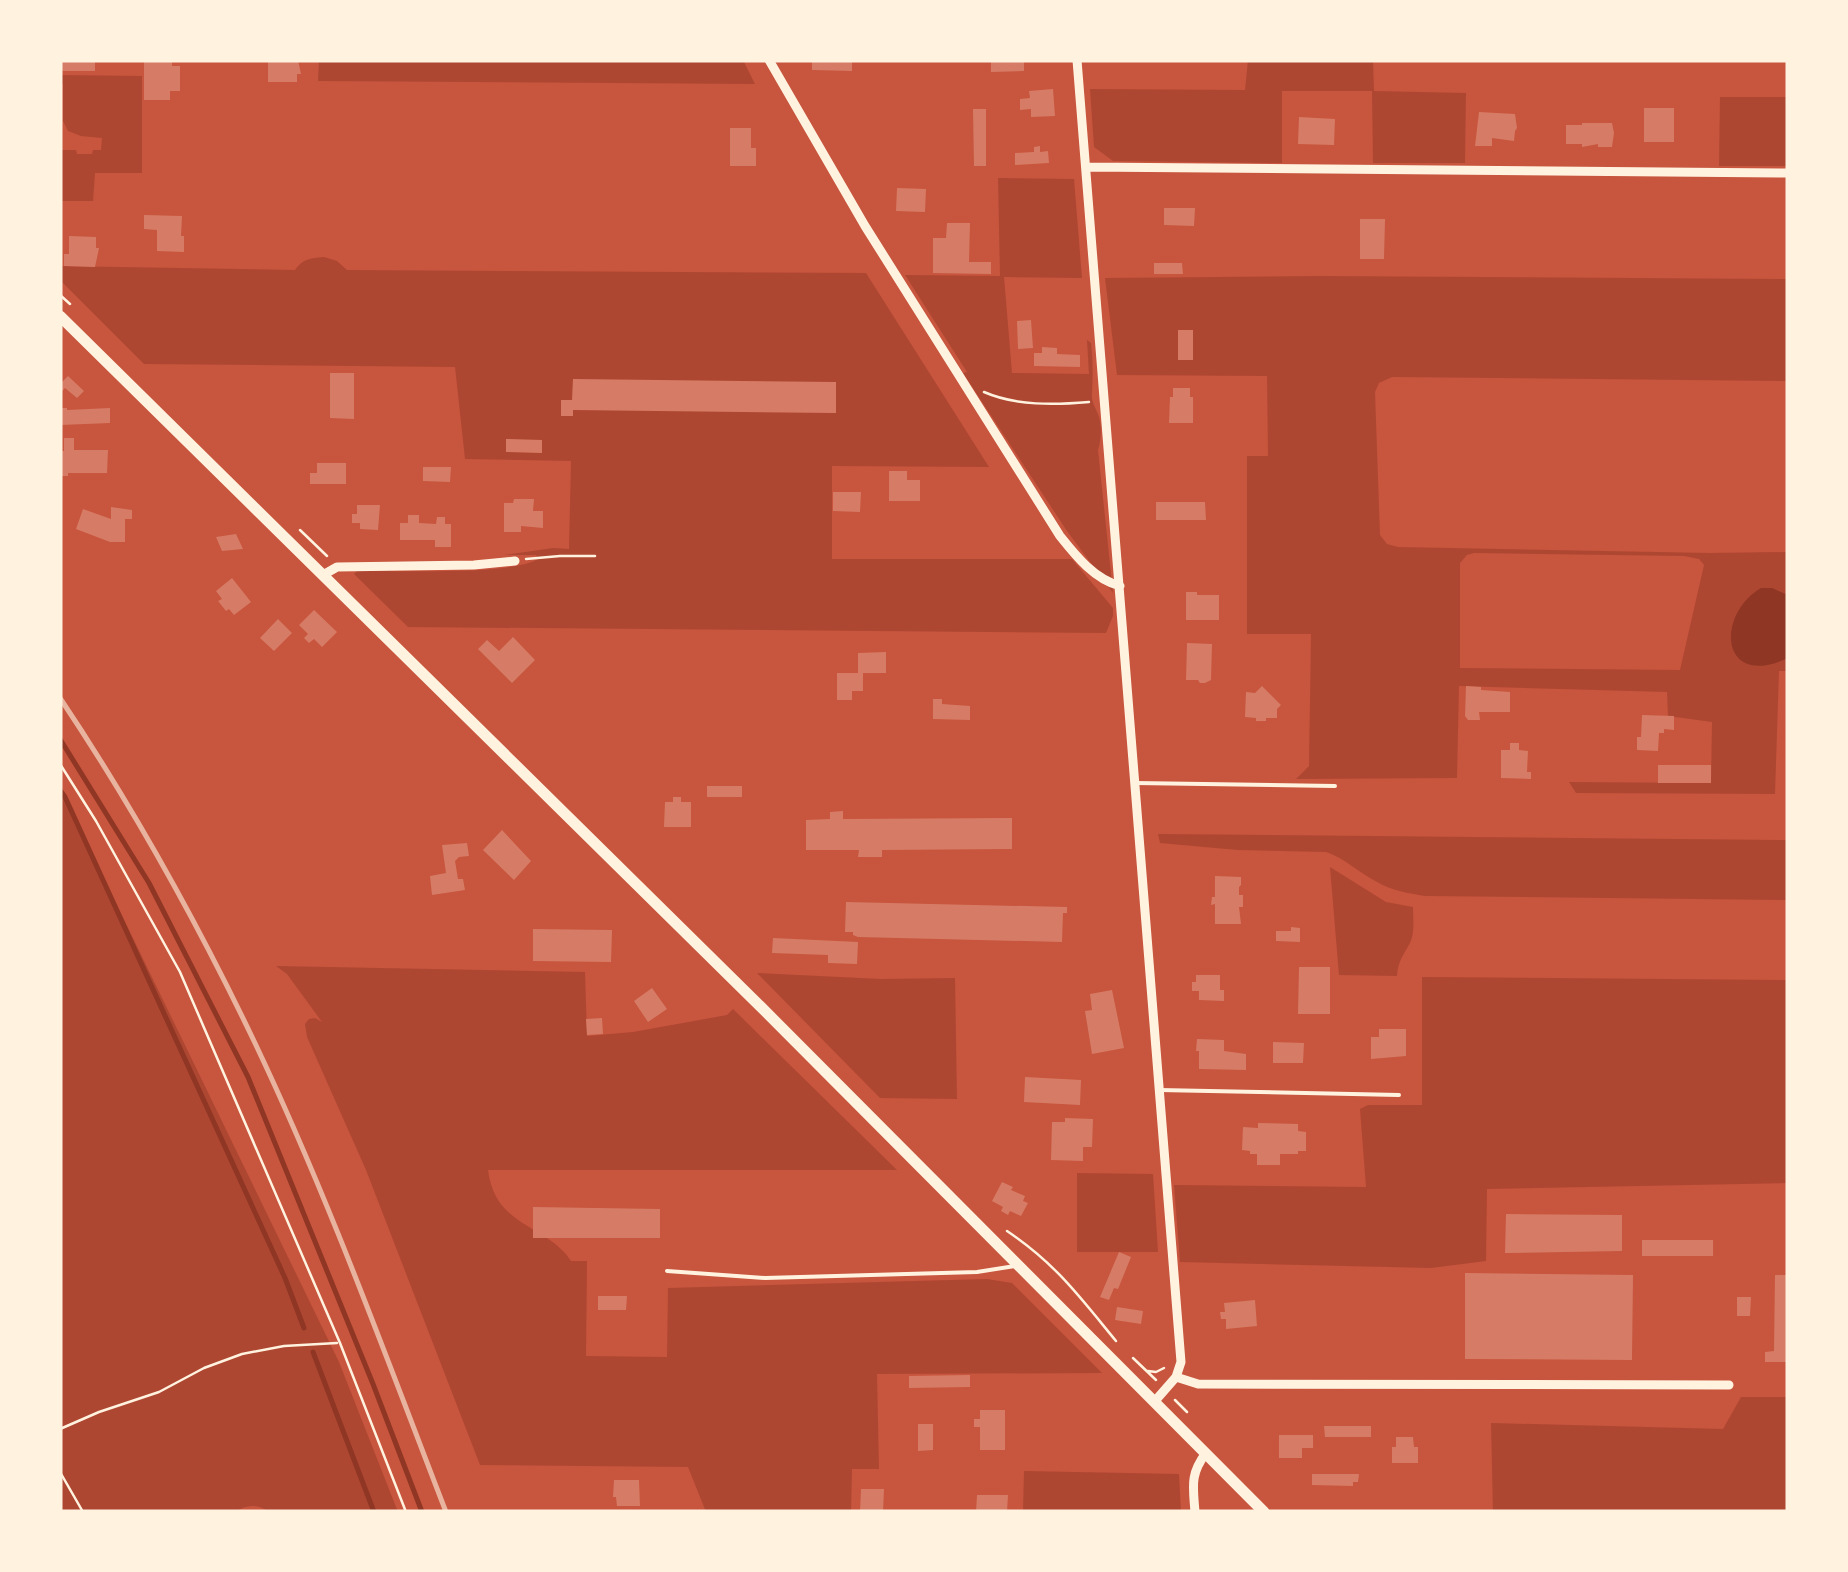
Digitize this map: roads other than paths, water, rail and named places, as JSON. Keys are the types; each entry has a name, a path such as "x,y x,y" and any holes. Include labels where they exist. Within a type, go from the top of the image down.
{"main road":[{"path":"60,316 1020,1265 1264,1512"}],"street":[{"path":"768,60 865,226 1060,536 1094,572 1120,586"},
{"path":"1077,60 1181,1362 1176,1377 1155,1401"},
{"path":"1086,168 1788,173"},
{"path":"322,575 337,567 514,561"},
{"path":"1176,1377 1198,1384 1730,1385"},
{"path":"1195,1512 1192,1478 1206,1452"}],"lane":[{"path":"1134,782 1334,786"},
{"path":"1159,1090 1399,1095"},
{"path":"667,1271 764,1278 977,1272 1020,1265"}],"waterway":[{"path":"60,739 149,883 248,1077 422,1512"},
{"path":"60,790 285,1278 304,1328"},
{"path":"313,1352 374,1512"}],"railway":[{"path":"60,698 163,866 254,1041 331,1216 446,1512"}]}
